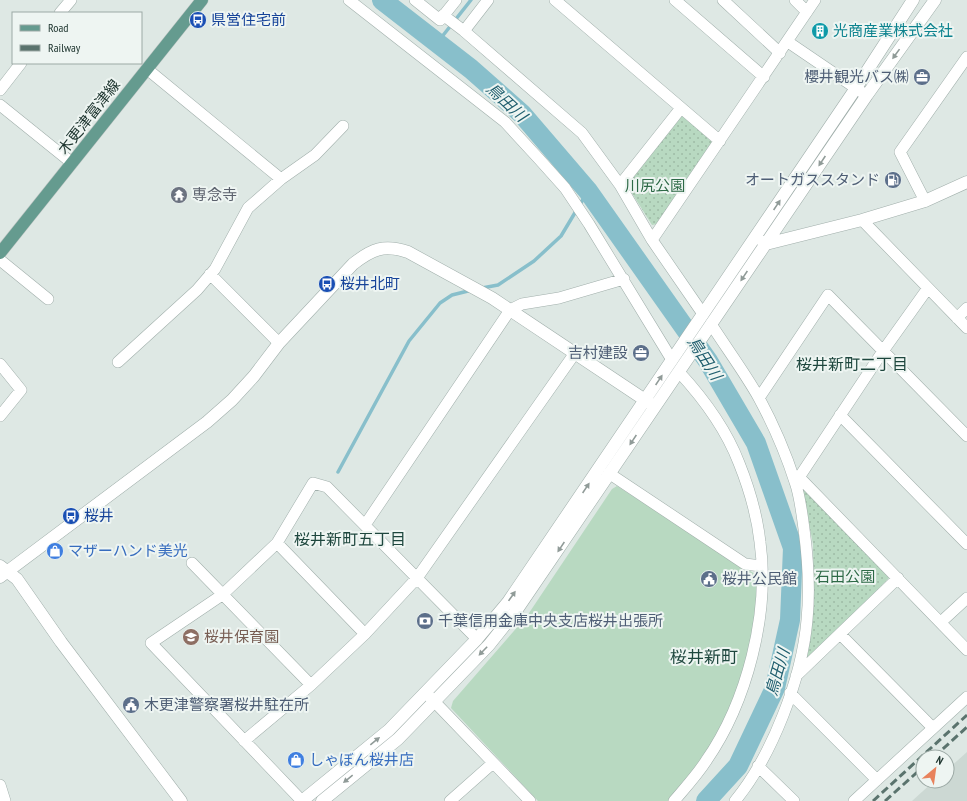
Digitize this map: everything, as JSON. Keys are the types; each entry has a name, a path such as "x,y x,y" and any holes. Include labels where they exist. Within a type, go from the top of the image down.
{"main road":[{"name":"木更津富津線","path":"0,253 202,0"}],"street":[{"path":"61,12 71,0"},
{"path":"349,0 505,122 565,188 624,279 672,360"},
{"path":"415,0 440,20 456,0"},
{"path":"464,31 488,0"},
{"path":"555,0 720,141"},
{"path":"676,0 764,77"},
{"path":"723,0 780,53"},
{"path":"794,0 808,12"},
{"path":"652,240 788,42 815,0"},
{"path":"477,639 327,487 313,483 277,543 222,595 150,643 302,801 430,698 489,645 516,611 867,95 935,0"},
{"path":"322,801 398,739 508,602 534,566 856,88 910,2"},
{"path":"443,16 464,31 582,133 620,185 652,240 703,314"},
{"path":"788,42 867,95"},
{"path":"925,201 900,152 963,72 967,57"},
{"path":"0,90 20,64"},
{"path":"147,69 281,179"},
{"path":"0,105 72,164"},
{"path":"620,185 681,108"},
{"path":"118,362 197,290 210,274 248,208 281,179 315,155 342,126"},
{"path":"755,238 766,244 862,220 925,201 967,182"},
{"path":"862,220 967,328"},
{"path":"181,801 61,642 17,579 3,572 207,422 242,390 279,343 353,264 367,253 383,248 394,247 408,252 510,310 655,407"},
{"path":"0,260 48,299"},
{"path":"210,274 279,343"},
{"path":"365,525 510,310 522,304 559,298 624,279"},
{"path":"797,479 883,351 928,288"},
{"path":"759,398 828,295 967,436"},
{"path":"957,318 967,308"},
{"path":"711,324 759,398 797,479 807,551 807,621 795,677 782,718 758,766 735,801"},
{"path":"244,741 312,685 365,634 417,578 575,353"},
{"path":"0,364 21,390 0,416"},
{"path":"674,801 707,761 740,698 750,668 759,625 761,566 760,542 751,500 738,462 720,426 696,391 679,372"},
{"path":"840,415 967,544"},
{"path":"610,474 745,564 761,566"},
{"path":"797,479 898,578 967,650"},
{"path":"277,543 365,634"},
{"path":"192,563 312,685"},
{"path":"795,677 898,578"},
{"path":"941,622 967,598"},
{"path":"840,634 933,728"},
{"path":"790,693 877,780"},
{"path":"854,801 967,696"},
{"path":"430,698 530,801"},
{"path":"450,801 493,763"},
{"path":"758,766 794,801"},
{"path":"0,786 5,801"}],"shaded area":[{"path":"967,752 967,801 912,801 925,789 955,789 955,763"}],"green space":[{"name":"川尻公園","path":"683,116 712,142 657,224 652,225 628,187 629,182 679,117"},
{"name":"石田公園","path":"801,483 889,578 804,664 814,602 813,544"},
{"path":"617,486 755,574 757,587 755,626 736,698 704,759 669,801 538,801 451,708 453,701 527,616 612,489"}],"waterway":[{"name":"鳥田川","path":"382,0 471,69 522,114 588,191 708,361 756,443 793,548 790,620 775,688 738,766 706,801"},
{"path":"437,43 471,0"},
{"path":"482,288 498,285 534,261 561,236 588,191"},
{"path":"338,472 409,341 440,303 452,295 472,290"}],"railway":[{"path":"873,801 967,715"},
{"path":"943,749 967,727"},
{"path":"885,801 915,774"}],"place":[{"name":"県営住宅前","path":"198,20"},
{"name":"光商産業株式会社","path":"820,31"},
{"name":"櫻井観光バス㈱","path":"922,77"},
{"name":"オートガススタンド","path":"893,180"},
{"name":"専念寺","path":"179,195"},
{"name":"桜井北町","path":"327,284"},
{"name":"吉村建設","path":"641,353"},
{"name":"桜井","path":"71,516"},
{"name":"マザーハンド美光","path":"55,551"},
{"name":"桜井公民館","path":"709,579"},
{"name":"千葉信用金庫中央支店桜井出張所","path":"425,621"},
{"name":"桜井保育園","path":"191,637"},
{"name":"木更津警察署桜井駐在所","path":"131,705"},
{"name":"しゃぼん桜井店","path":"296,760"}],"district":[{"name":"桜井新町二丁目","path":"852,364"},
{"name":"桜井新町五丁目","path":"350,539"},
{"name":"桜井新町","path":"704,657"}]}
